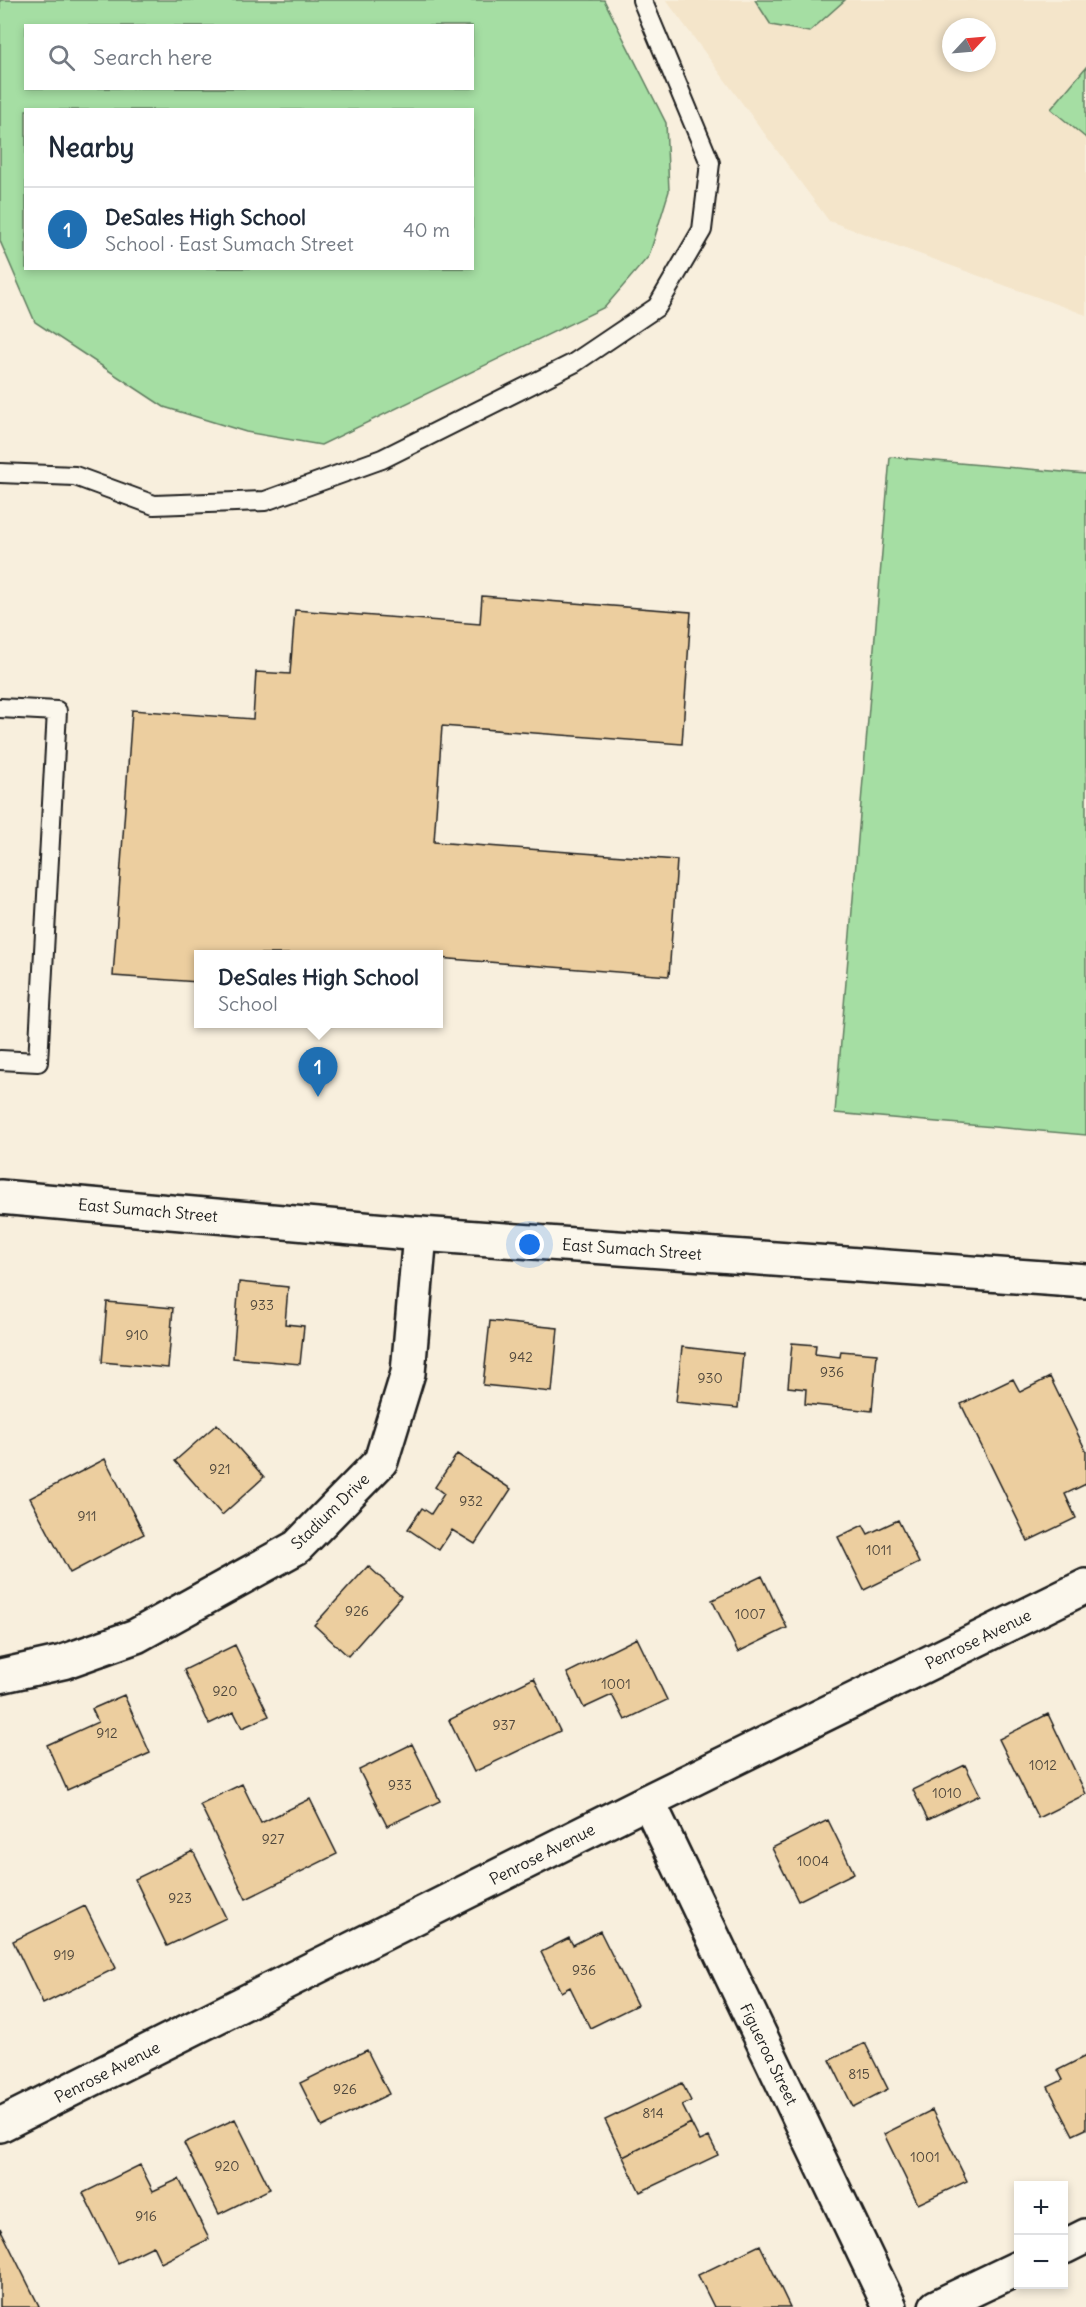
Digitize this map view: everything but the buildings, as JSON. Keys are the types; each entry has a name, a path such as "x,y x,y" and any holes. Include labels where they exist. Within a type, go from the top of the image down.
{"street":[{"name":"East Sumach Street","path":"0,1197 420,1234 1086,1281"},
{"name":"Stadium Drive","path":"0,1676 63,1662 136,1636 297,1547 381,1461 408,1373 420,1234"},
{"name":"Penrose Avenue","path":"0,2126 648,1801 1086,1586"},
{"name":"Figueroa Street","path":"648,1801 890,2307"},
{"path":"1068,2245 1086,2236"},
{"path":"936,2307 1014,2270"}],"lane":[{"path":"0,473 75,476 154,505 265,501 382,459 574,363 657,307 702,230 710,163 642,0"},
{"path":"0,708 57,711 38,1062 0,1060"}],"shaded area":[{"path":"666,0 1086,0 1086,315 829,221"}],"green space":[{"path":"0,0 604,0 666,123 669,191 649,256 605,307 321,445 246,432 164,407 35,322 0,241"},
{"path":"755,0 845,0 809,32 771,25"},
{"path":"1086,67 1086,138 1051,109"},
{"path":"890,457 1086,474 1086,1135 835,1113"}],"place":[{"name":"DeSales High School","path":"318,1097"}]}
